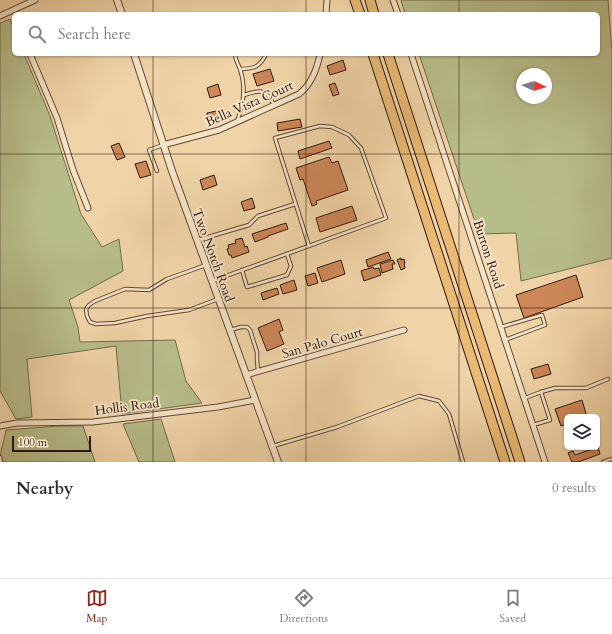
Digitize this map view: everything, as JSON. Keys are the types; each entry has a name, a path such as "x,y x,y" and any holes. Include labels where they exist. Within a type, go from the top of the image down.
{"highway":[{"path":"356,0 359,12"},
{"path":"370,0 373,12"},
{"path":"374,56 505,462"},
{"path":"389,56 520,462"}],"street":[{"path":"0,16 35,0"},
{"path":"117,0 121,12"},
{"path":"326,12 327,0"},
{"path":"393,0 397,12"},
{"path":"31,56 57,118 73,170 88,208"},
{"name":"Two Notch Road","path":"135,56 163,145 278,462"},
{"name":"Bella Vista Court","path":"163,145 219,130 299,94 307,87 314,75 319,56"},
{"name":"Burton Road","path":"412,56 545,462"},
{"name":"San Palo Court","path":"246,375 404,330"},
{"name":"Hollis Road","path":"0,426 17,423 93,422 218,407 255,400"}],"lane":[{"path":"235,56 240,69 244,95 242,108 236,123"},
{"path":"240,69 253,69 261,63 265,56"},
{"path":"244,95 256,91 263,92 270,97 274,105"},
{"path":"212,281 386,218 361,148 349,135 332,127 320,126 275,138 308,246"},
{"path":"157,171 149,150 163,145"},
{"path":"197,241 249,225 258,216 295,204"},
{"path":"242,270 247,287 287,274 291,266 287,254"},
{"path":"206,265 167,279 149,290 125,289 95,301 86,309 87,316 90,322 96,324 114,323 147,316 189,310 218,299"},
{"path":"501,327 542,315 545,325 506,340"},
{"path":"230,330 247,327 250,330 257,352 258,372"},
{"path":"524,398 555,388 586,388 608,378"},
{"path":"533,425 550,420 541,392"},
{"path":"272,446 323,432 419,396 439,401 449,414 463,462"},
{"path":"0,457 1,462"},
{"path":"603,462 612,459"}],"green space":[{"path":"401,0 608,0 612,52 612,258 521,281 516,233 479,234 420,56 600,56 600,12 404,12"},
{"path":"10,19 12,24 12,56 25,56 50,116 81,214 102,247 119,239 123,271 69,300 78,327 80,342 175,340 186,381 202,403 122,414 116,346 27,359 32,417 16,419 0,391 0,23"},
{"path":"161,419 175,462 139,462 123,424"},
{"path":"58,426 83,426 95,462 0,462 1,450 6,430"}],"building":[{"path":"343,60 346,70 330,75 327,66"},
{"path":"270,69 274,81 257,86 253,74"},
{"path":"335,83 339,94 333,96 329,85"},
{"path":"218,84 221,95 210,98 207,88"},
{"path":"222,110 223,117 208,121 207,113"},
{"path":"300,119 302,127 278,131 277,123"},
{"path":"329,141 332,148 300,159 298,151"},
{"path":"119,143 125,157 117,160 111,146"},
{"path":"329,157 332,163 338,161 348,190 316,201 317,204 312,206 303,179 300,180 296,168"},
{"path":"146,161 151,175 140,178 135,164"},
{"path":"214,175 217,185 203,190 200,180"},
{"path":"252,198 255,208 244,211 241,202"},
{"path":"352,206 357,220 320,232 316,218"},
{"path":"286,223 288,229 255,242 252,234"},
{"path":"242,238 245,247 247,246 249,252 232,258 227,249 229,248 228,245 236,243 235,240"},
{"path":"388,252 391,259 368,267 366,260"},
{"path":"401,258 401,260 404,259 405,268 401,270 397,260"},
{"path":"341,260 345,274 322,282 317,268"},
{"path":"393,260 395,264 392,264 393,269 382,273 380,264"},
{"path":"373,267 374,269 379,268 381,275 364,281 361,271"},
{"path":"315,273 318,283 308,286 305,276"},
{"path":"576,275 583,297 524,318 516,295"},
{"path":"294,280 297,290 283,294 280,285"},
{"path":"277,288 279,294 263,300 261,293"},
{"path":"279,319 283,330 279,332 284,344 267,351 258,328"},
{"path":"548,364 551,374 534,379 531,369"},
{"path":"582,400 586,414 564,414 564,425 561,426 555,409"},
{"path":"589,450 599,450 600,454 578,462 572,462 568,453 573,451 575,455"}]}
